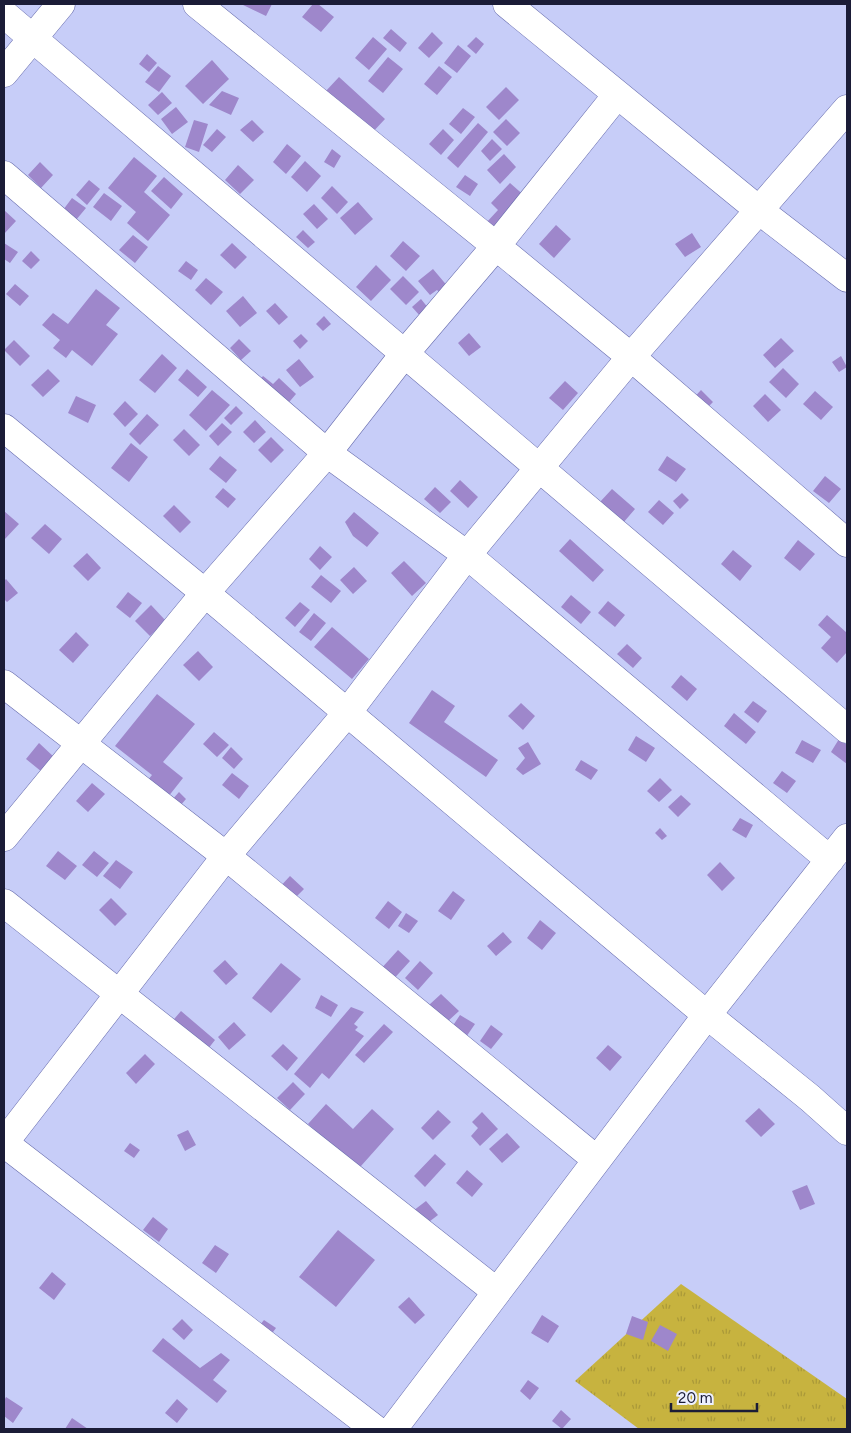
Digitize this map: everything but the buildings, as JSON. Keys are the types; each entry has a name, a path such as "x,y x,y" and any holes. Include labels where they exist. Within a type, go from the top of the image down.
{"street":[{"path":"4,73 61,4"},
{"path":"197,4 631,357 847,543"},
{"path":"507,4 760,211 847,278"},
{"path":"4,14 847,729"},
{"path":"4,837 205,593 326,453 405,353 496,246 617,95"},
{"path":"375,1429 4,1143 226,856 347,713 467,555 631,357 847,109"},
{"path":"4,176 326,453 467,555 830,860"},
{"path":"4,428 205,593 707,1015 810,1098 845,1123"},
{"path":"4,684 226,856 597,1160"},
{"path":"393,1429 707,1015 847,838"},
{"path":"4,904 497,1292"}],"green space":[{"path":"681,1284 847,1399 847,1429 639,1429 575,1381"}]}
